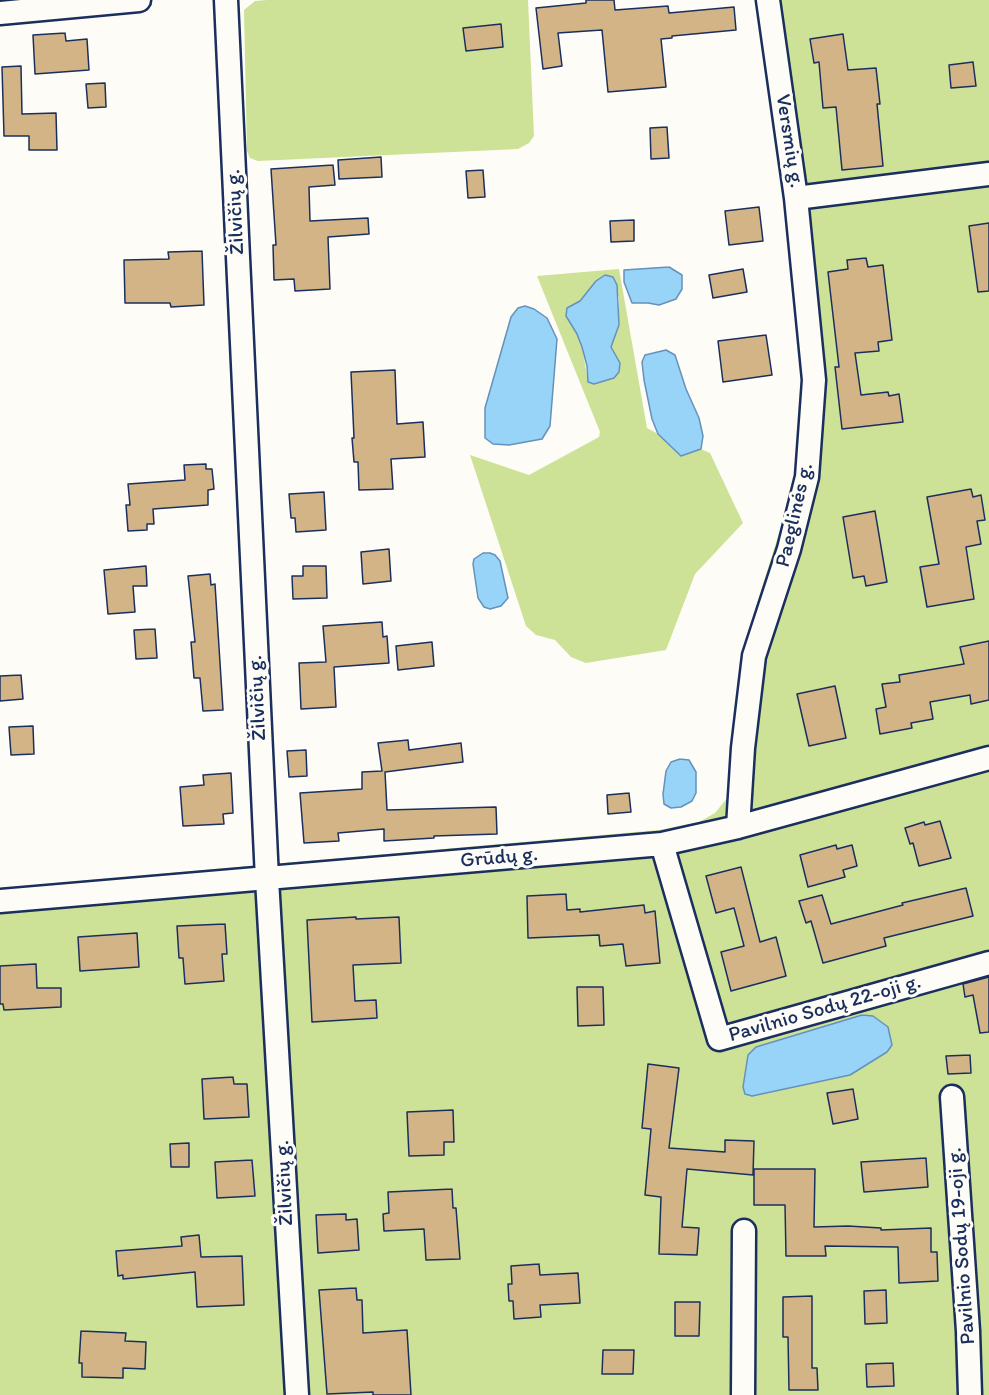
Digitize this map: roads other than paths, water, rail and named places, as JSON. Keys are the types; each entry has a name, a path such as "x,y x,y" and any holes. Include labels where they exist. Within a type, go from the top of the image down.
{"street":[{"path":"0,13 138,0"},
{"name":"Žilvičių g.","path":"226,0 267,879 297,1395"},
{"name":"Versmių g.","path":"768,0 796,198 989,174"},
{"name":"Paeglinės g.","path":"738,827 754,656 789,549 807,477 814,380 796,198"},
{"name":"Grūdų g.","path":"0,901 662,844 738,827 989,758"},
{"name":"Pavilnio Sodų 22-oji g.","path":"662,844 719,1039 989,963"},
{"name":"Pavilnio Sodų 19-oji g.","path":"952,1097 968,1331 970,1395"},
{"path":"743,1395 744,1231"}],"water":[{"path":"669,267 682,275 682,289 676,299 659,305 632,303 624,282 624,270"},
{"path":"605,275 613,277 617,285 619,325 611,347 620,363 619,372 614,378 594,384 588,382 582,347 566,316 567,308 580,301 596,281"},
{"path":"525,306 547,318 557,339 550,426 542,439 509,445 493,444 485,438 485,408 511,317 518,308"},
{"path":"666,350 675,355 686,389 699,418 703,436 701,449 681,456 658,434 652,419 644,380 642,362 645,355"},
{"path":"483,553 495,555 500,561 508,598 501,606 490,609 484,607 478,598 473,564 474,559"},
{"path":"680,759 689,760 696,772 696,793 692,801 681,807 671,808 664,804 666,771 671,762"},
{"path":"862,1015 873,1016 888,1027 892,1045 887,1052 850,1075 752,1096 745,1094 743,1087 748,1055 756,1047"}]}
